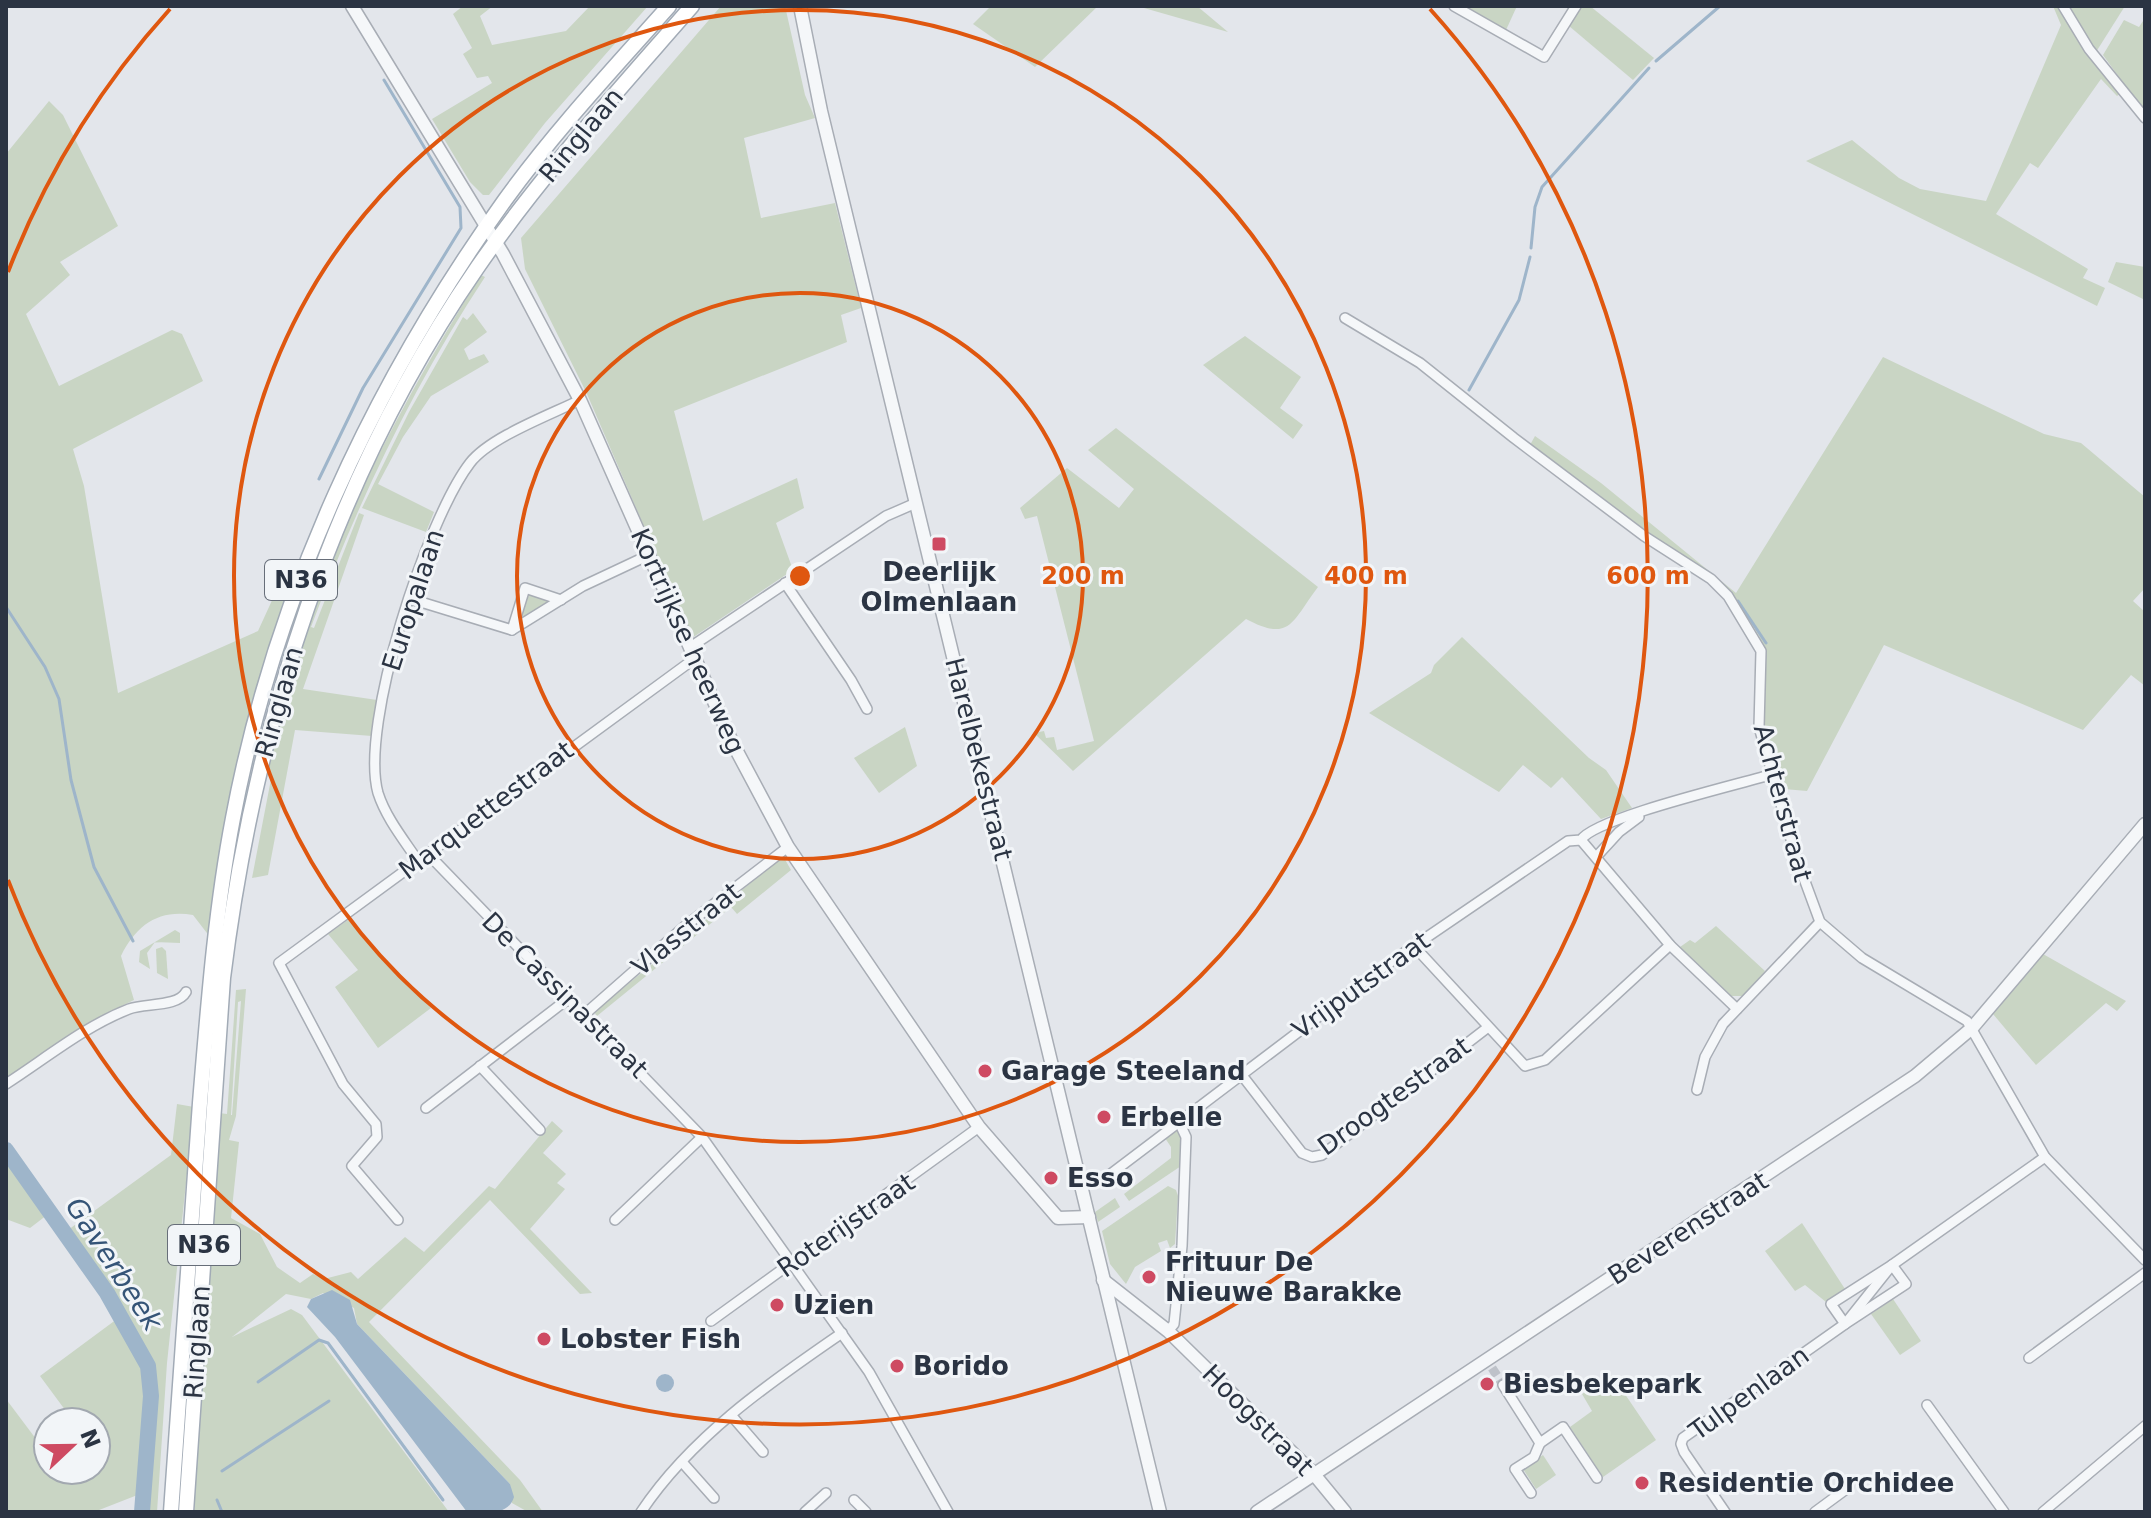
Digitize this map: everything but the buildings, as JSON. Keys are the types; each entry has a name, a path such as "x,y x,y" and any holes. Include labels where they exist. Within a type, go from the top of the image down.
{"main road":[{"name":"Ringlaan","path":"171,1512 213,949 233,815 293,600 347,467 416,337 486,226 559,133 669,6"},
{"name":"Ringlaan","path":"186,1512 223,978 234,890 280,687 318,577 374,447 445,315 496,242 582,133 692,6"}],"street":[{"name":"Kortrijkse heerweg","path":"352,6 496,242 580,400 732,742 788,847 979,1127 1058,1218 1089,1217"},
{"name":"Harelbekestraat","path":"800,6 821,111 1160,1512"},
{"path":"1454,6 1544,57 1576,6"},
{"path":"2063,6 2089,49 2145,118"},
{"name":"Achterstraat","path":"1345,318 1429,369 1514,438 1644,536 1711,579 1728,596 1761,651 1759,727 1796,857 1820,922 1862,958 1959,1015 1972,1028"},
{"name":"Europalaan","path":"418,861 390,819 378,793 375,769 388,672 431,537 471,462 486,449 580,400"},
{"name":"Marquettestraat","path":"398,1220 352,1166 377,1137 376,1124 343,1084 279,963 785,583 886,516 916,503"},
{"path":"411,599 512,630 561,600 649,555"},
{"path":"785,583 851,680 867,709"},
{"path":"512,630 525,588 561,600"},
{"name":"Vrijputstraat","path":"1082,1184 1108,1176 1413,945 1568,841 1581,840 1600,826 1652,809 1773,774"},
{"name":"Vrijputstraat","path":"1597,856 1619,832 1652,809"},
{"name":"Beverenstraat","path":"1257,1512 1313,1473 1489,1364 1915,1076 1972,1028 2145,824"},
{"path":"1581,840 1670,945 1737,1009"},
{"name":"Vlasstraat","path":"585,1014 684,927 788,847"},
{"name":"De Cassinastraat","path":"428,854 702,1137 868,1370 948,1512"},
{"path":"1697,1090 1711,1044 1737,1009 1820,922"},
{"path":"1413,945 1516,1060 1525,1066 1537,1064 1670,945"},
{"path":"6,1084 117,1014 148,1004 177,1001 186,992"},
{"path":"426,1108 569,998"},
{"name":"Droogtestraat","path":"1241,1074 1302,1153 1312,1157 1322,1155 1375,1116 1487,1028"},
{"path":"1972,1028 2045,1157 2145,1260"},
{"path":"480,1066 540,1130"},
{"path":"1168,1331 1174,1324 1182,1246 1186,1137 1179,1122"},
{"name":"Roterijstraat","path":"711,1321 979,1127"},
{"path":"615,1220 702,1137"},
{"name":"Tulpenlaan","path":"1845,1324 1831,1304 2045,1157"},
{"name":"Tulpenlaan","path":"1845,1324 1892,1265"},
{"name":"Tulpenlaan","path":"1725,1512 1684,1452 1681,1444 1683,1438 1906,1284 1892,1265"},
{"path":"2029,1358 2145,1273"},
{"name":"Hoogstraat","path":"1103,1280 1168,1331 1313,1473 1345,1512"},
{"path":"642,1512 682,1462 731,1415 842,1333"},
{"path":"1503,1385 1540,1443"},
{"path":"1927,1405 2004,1512"},
{"path":"731,1415 763,1452"},
{"path":"2043,1512 2145,1426"},
{"path":"1531,1493 1515,1469 1534,1457 1540,1443 1563,1427 1597,1478"},
{"path":"682,1462 714,1498"},
{"path":"1815,1512 1849,1487"},
{"path":"805,1512 826,1493"},
{"path":"854,1500 866,1512"}],"green space":[{"path":"463,6 493,6 480,16 492,45 566,31 590,6 648,6 545,123 489,195 483,195 470,182 432,119 492,83 488,76 477,78 463,54 472,48 453,14"},
{"path":"721,6 785,6 805,95 815,118 744,138 761,218 835,203 861,308 841,315 847,342 674,411 703,521 797,478 804,508 776,523 793,570 692,638 587,394 525,269 521,238"},
{"path":"991,6 1098,6 1035,67 973,24"},
{"path":"1137,6 1197,6 1228,32"},
{"path":"1462,6 1517,6 1506,30"},
{"path":"1581,6 1590,6 1654,58 1633,80 1569,26"},
{"path":"2053,6 2060,6 2121,93 2117,96 2101,79 2038,168 2030,163 1996,214 2088,269 2083,278 2105,288 2097,306 1806,161 1852,140 1899,178 1920,189 1986,201 2061,25"},
{"path":"2071,6 2125,6 2096,52 2069,11"},
{"path":"2145,18 2145,113 2103,55 2124,20 2139,27"},
{"path":"49,101 63,115 118,226 60,262 70,275 26,314 59,386 172,330 182,334 203,381 73,449 84,486 118,693 258,631 285,572 297,576 289,598 210,937 193,915 159,917 141,928 121,956 134,1000 97,1018 6,1078 6,154"},
{"path":"2116,262 2145,267 2145,300 2108,282"},
{"path":"481,275 485,277 433,361 367,491 311,627 314,628 359,513 364,515 303,689 377,700 372,736 295,730 268,875 252,878 272,774 267,773 296,661 324,579 384,445"},
{"path":"473,313 487,332 464,349 469,360 484,354 489,362 431,396 403,437 378,484 434,512 426,532 362,508 409,412 463,317 467,320"},
{"path":"1245,336 1301,377 1280,408 1303,425 1293,439 1203,365"},
{"path":"1883,357 2044,434 2081,443 2145,497 2145,588 2133,601 2145,612 2145,686 2131,675 2083,730 1884,645 1807,791 1784,789 1765,726 1765,652 1735,597 1530,445 1535,436 1601,483 1736,593"},
{"path":"1116,428 1318,587 1289,625 1273,629 1246,619 1073,771 1034,733 1044,731 1046,738 1054,737 1057,750 1094,741 1037,516 1025,519 1020,508 1067,468 1119,508 1134,489 1088,450"},
{"path":"530,592 552,600 521,622 520,620"},
{"path":"1462,637 1589,758 1606,770 1632,808 1601,819 1562,777 1551,788 1523,765 1499,792 1369,713 1431,673 1434,665"},
{"path":"905,727 917,766 879,793 854,758"},
{"path":"783,856 791,870 737,914 731,907 597,1016 594,1012"},
{"path":"348,920 431,1008 378,1048 335,987 358,970 328,934"},
{"path":"1716,926 1765,971 1745,996 1730,996 1680,947 1690,940 1695,943"},
{"path":"175,930 180,933 180,943 155,942"},
{"path":"155,942 147,953 150,969 139,962 140,951"},
{"path":"162,947 166,951 168,979 157,973 156,949"},
{"path":"2043,954 2126,1001 2117,1011 2106,1003 2036,1065 1993,1014"},
{"path":"246,989 236,1116 229,1140 239,1142 231,1218 260,1234 277,1267 300,1283 313,1274 324,1279 351,1272 358,1279 405,1237 424,1252 489,1186 495,1189 552,1121 563,1131 543,1153 566,1174 557,1183 565,1189 530,1229 592,1293 580,1294 490,1200 369,1322 520,1480 543,1512 528,1512 512,1503 510,1484 357,1324 354,1308 323,1293 311,1299 286,1294 232,1337 291,1309 302,1315 449,1512 194,1512 219,1113 227,1114 236,990","holes":["241,1001 232,1115 238,1002"]},
{"path":"177,1104 194,1107 167,1363 157,1512 145,1512 154,1422 151,1369 138,1337 68,1230 171,1155"},
{"path":"1177,1130 1183,1136 1181,1166 1129,1201 1124,1194 1171,1158 1171,1147 1165,1138"},
{"path":"9,1164 47,1215 30,1228 6,1219 6,1166"},
{"path":"1168,1186 1176,1190 1178,1196 1175,1244 1170,1248 1167,1240 1158,1243 1161,1251 1135,1267 1126,1284 1110,1264 1102,1231"},
{"path":"1115,1198 1120,1207 1098,1222 1095,1212"},
{"path":"1802,1223 1845,1289 1826,1302 1805,1285 1795,1291 1765,1251"},
{"path":"1893,1299 1921,1341 1900,1355 1871,1314"},
{"path":"117,1319 140,1357 148,1382 140,1494 94,1512 6,1512 6,1399 32,1434 32,1486 112,1486 112,1406 62,1406 40,1376"},
{"path":"1612,1375 1656,1440 1603,1477 1570,1427 1592,1411 1582,1394"},
{"path":"1543,1455 1556,1475 1536,1489 1523,1469"}],"water":[{"path":"332,1290 350,1300 357,1324 510,1484 514,1497 507,1508 495,1512 467,1512 335,1337 307,1307 311,1299"},
{"path":"661,1374 669,1374 674,1383 672,1390 661,1392 656,1387 656,1379"}],"waterway":[{"path":"1656,61 1720,6"},
{"path":"1531,248 1535,207 1542,187 1649,68"},
{"path":"319,479 363,388 461,228 460,207 384,80"},
{"path":"1469,390 1519,300 1530,257"},
{"path":"1738,601 1766,643"},
{"path":"6,607 45,667 59,699 71,780 94,867 133,941"},
{"name":"Gaverbeek","path":"6,1150 107,1293 148,1366 151,1396 142,1512"},
{"path":"258,1382 319,1340 328,1343 443,1500"},
{"path":"222,1471 329,1401"},
{"path":"217,1500 222,1512"}],"tunnel":[{"path":"1492,1368 1503,1385"}],"place":[{"name":"Deerlijk Olmenlaan","path":"939,544"},
{"name":"Garage Steeland","path":"985,1071"},
{"name":"Erbelle","path":"1104,1117"},
{"name":"Esso","path":"1051,1178"},
{"name":"Frituur De Nieuwe Barakke","path":"1149,1277"},
{"name":"Uzien","path":"777,1305"},
{"name":"Lobster Fish","path":"544,1339"},
{"name":"Borido","path":"897,1366"},
{"name":"Biesbekepark","path":"1487,1384"},
{"name":"Residentie Orchidee","path":"1642,1483"}]}
